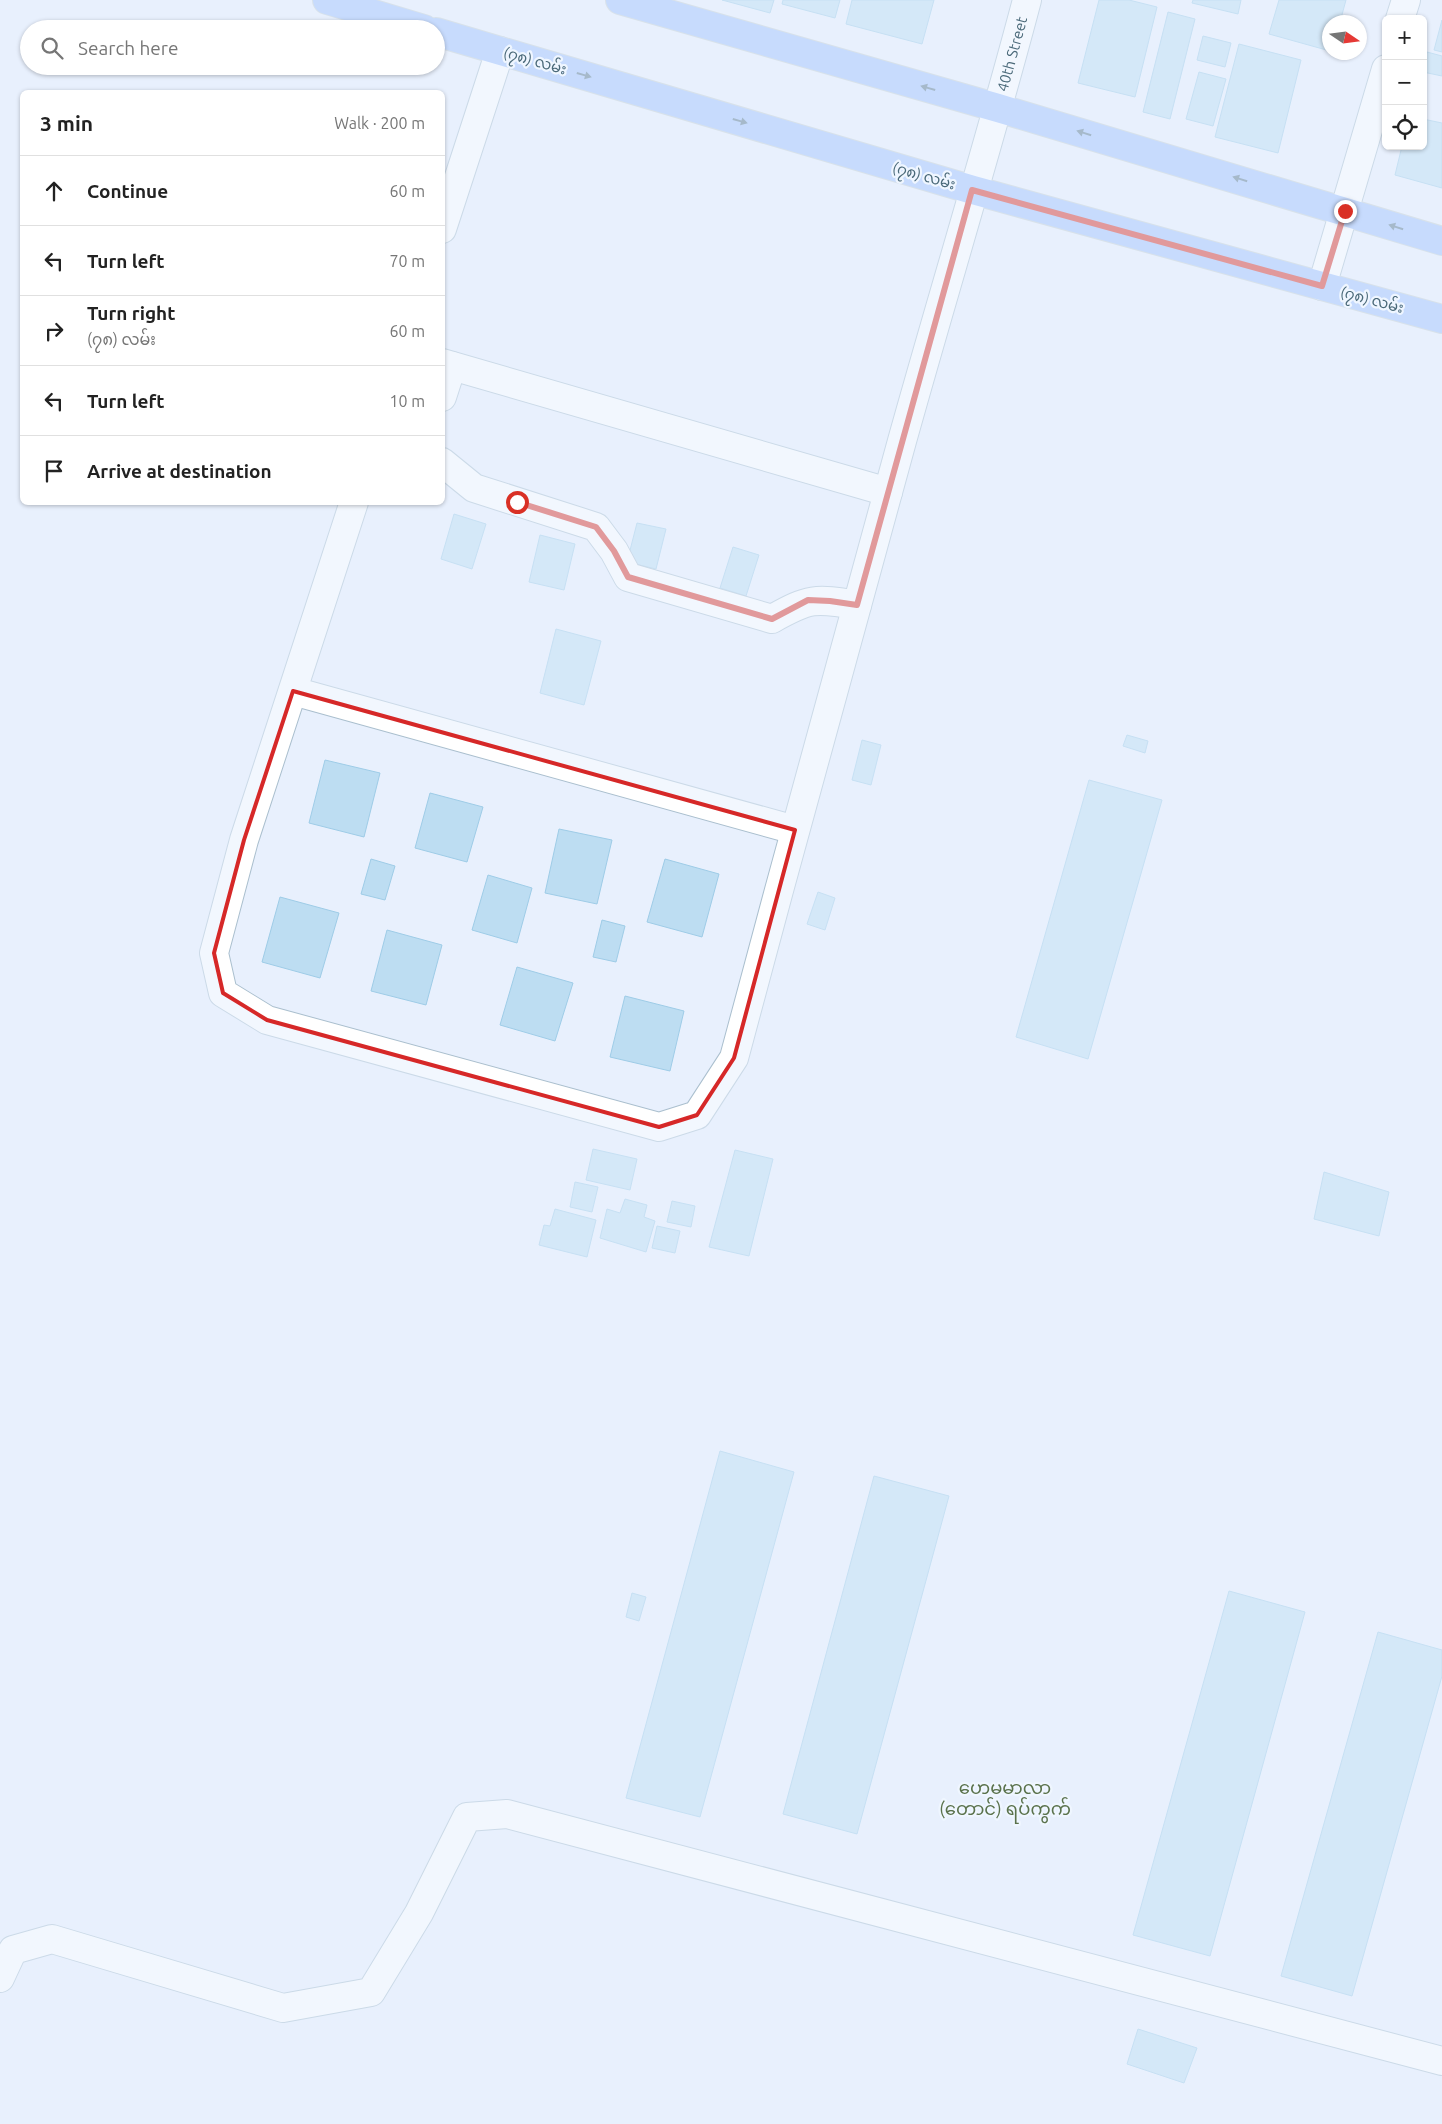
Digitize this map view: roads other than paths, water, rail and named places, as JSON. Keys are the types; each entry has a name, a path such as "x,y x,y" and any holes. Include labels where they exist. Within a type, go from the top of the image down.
{"main road":[{"path":"327,0 394,20"},
{"path":"620,0 998,108 1442,241"},
{"name":"(၇၈) လမ်း","path":"445,35 972,190 1442,319"}],"street":[{"name":"40th Street","path":"353,505 244,840 214,953 223,993 266,1020 659,1127 697,1115 734,1058 888,492 1027,0"},
{"path":"1401,15 1406,0"},
{"path":"445,220 500,51"},
{"path":"1322,286 1382,83"},
{"path":"445,377 447,364 888,492"},
{"path":"445,464 474,488 596,527 614,551 628,577 772,619 808,600 857,605"},
{"path":"292,691 795,830"},
{"path":"0,1978 13,1950 52,1939 283,2008 371,1992 418,1914 467,1817 507,1814 1442,2061"}],"district":[{"name":"ဟေမမာလာ (တောင်) ရပ်ကွက်","path":"1005,1798"}]}
